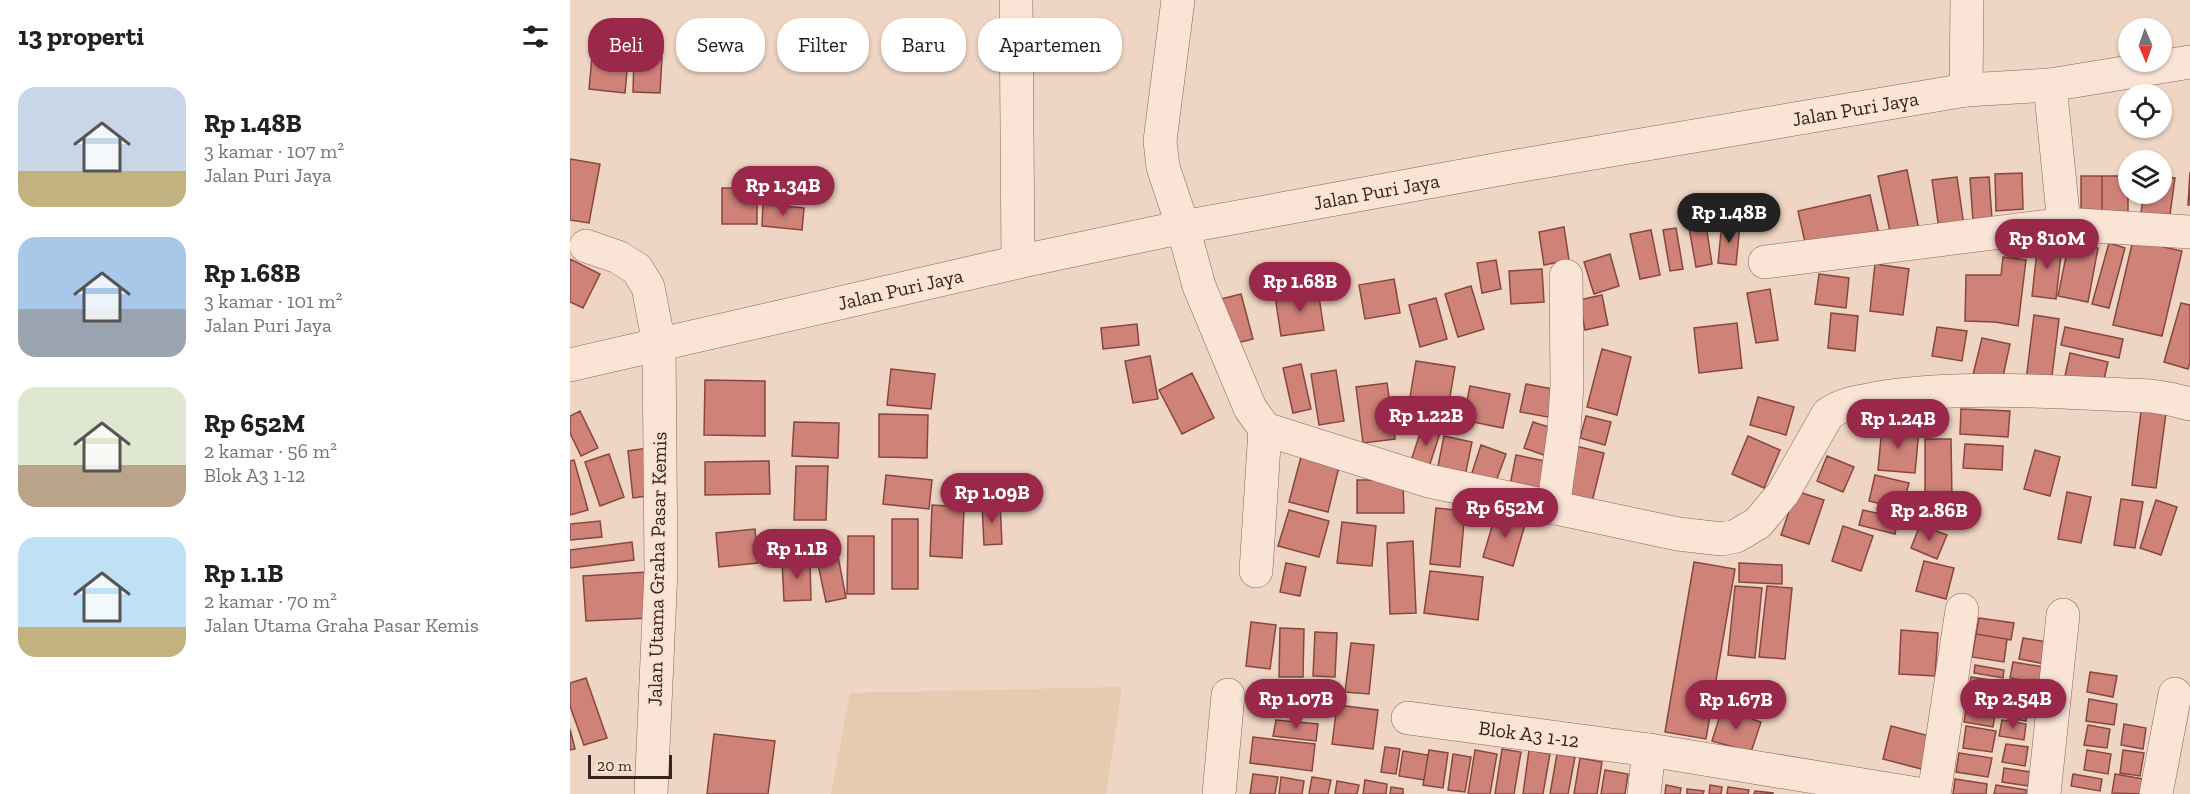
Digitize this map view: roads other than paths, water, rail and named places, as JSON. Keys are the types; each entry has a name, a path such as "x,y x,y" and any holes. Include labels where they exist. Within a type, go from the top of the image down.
{"street":[{"path":"1016,0 1018,262"},
{"path":"1178,0 1160,141 1162,166 1187,240 1198,285 1250,408 1265,429 1429,482 1678,534 1722,539 1737,536 1758,523 1783,493 1828,414 1839,406 1912,393 1981,391 2151,396 2189,401"},
{"path":"1966,90 1967,0"},
{"name":"Jalan Puri Jaya","path":"570,365 1018,262 1187,240 1511,166 1966,90 2050,86 2190,62"},
{"path":"2050,86 2064,224"},
{"path":"1765,262 2064,224 2190,232"},
{"name":"Jalan Utama Graha Pasar Kemis","path":"586,246 618,257 637,269 648,287 659,344 661,570 651,794"},
{"path":"1553,508 1564,431 1567,385 1566,276"},
{"path":"1256,571 1265,429"},
{"path":"1934,794 1962,610"},
{"path":"2044,794 2063,615"},
{"path":"2156,794 2175,694"},
{"path":"1219,794 1228,695"},
{"name":"Blok A3 1-12","path":"1408,718 1649,750 1918,794"},
{"path":"1644,794 1649,750"}]}
